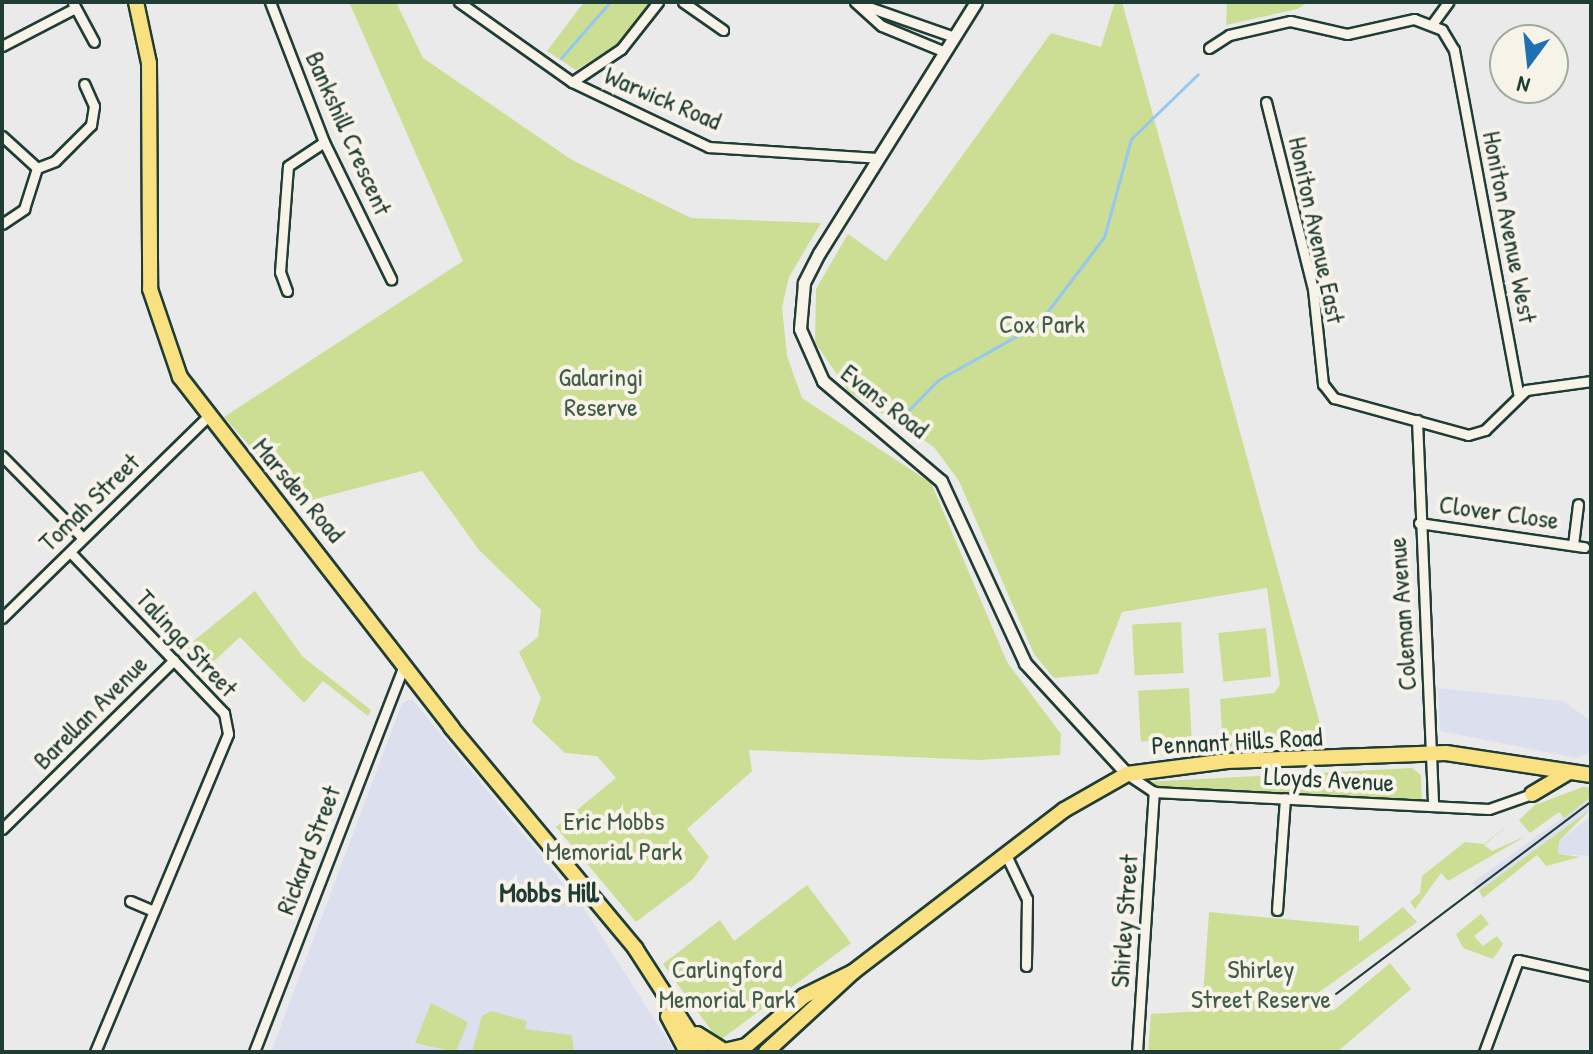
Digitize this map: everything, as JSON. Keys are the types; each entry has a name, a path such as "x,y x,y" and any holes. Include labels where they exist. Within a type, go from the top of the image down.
{"highway":[{"name":"Marsden Road","path":"136,2 149,63 150,289 167,350 206,418 299,523 404,665 620,932 702,1052"},
{"name":"Pennant Hills Road","path":"766,1052 853,972 1083,796 1127,774 1227,761 1432,754 1586,773"},
{"path":"1532,794 1586,773"},
{"name":"Marsden Road","path":"620,932 684,1049"},
{"name":"Pennant Hills Road","path":"746,1050 804,996 853,972"},
{"path":"682,1021 716,1049 746,1050 789,1030"}],"street":[{"name":"Bankshill Crescent","path":"270,2 324,142 391,279"},
{"name":"Warwick Road","path":"459,2 572,82 709,147 877,158"},
{"path":"572,82 621,49 658,2"},
{"path":"683,2 723,30"},
{"path":"856,2 954,37"},
{"path":"856,2 882,26 945,52"},
{"name":"Evans Road","path":"976,2 877,158 804,283 800,329 808,358 833,392 911,448 941,481 1025,663 1127,774"},
{"path":"1209,48 1229,35 1285,21 1347,34 1403,20 1433,23 1448,2"},
{"path":"2,46 74,5 94,42"},
{"name":"Honiton Avenue West","path":"1433,23 1454,50 1518,393"},
{"path":"2,224 24,209 37,168 65,154 91,125 94,106 84,84"},
{"name":"Honiton Avenue East","path":"1266,102 1313,289 1323,384 1341,401 1480,433 1518,393"},
{"path":"2,136 37,168"},
{"path":"287,291 280,272 288,166 324,142"},
{"path":"1518,393 1591,381"},
{"name":"Tomah Street","path":"2,618 206,418"},
{"name":"Coleman Avenue","path":"1417,420 1433,806"},
{"path":"2,456 83,538"},
{"name":"Clover Close","path":"1573,545 1578,504"},
{"name":"Clover Close","path":"1419,523 1584,547"},
{"name":"Talinga Street","path":"70,552 224,713 228,742 151,910 95,1052"},
{"name":"Barellan Avenue","path":"2,829 174,660"},
{"name":"Rickard Street","path":"254,1052 404,665"},
{"path":"1127,774 1154,792"},
{"name":"Lloyds Avenue","path":"1154,792 1502,809 1532,794"},
{"name":"Shirley Street","path":"1137,1052 1154,792"},
{"path":"1277,910 1285,798"},
{"path":"1006,855 1027,899 1026,966"},
{"path":"130,901 151,910"},
{"path":"1484,1052 1518,960 1591,976"}],"shaded area":[{"path":"1438,688 1563,701 1591,721 1591,753 1577,758 1440,731"},
{"path":"412,699 583,907 675,1052 271,1052 402,703"},
{"path":"1591,797 1591,809 1487,888 1479,891 1472,883"},
{"path":"1591,816 1591,856 1558,854 1559,841"}],"green space":[{"name":"Galaringi Reserve","path":"349,2 396,2 423,58 572,160 691,218 821,223 789,277 782,307 787,356 802,398 931,483 1007,662 1061,734 1060,755 979,760 749,750 752,771 687,829 709,857 693,879 636,922 556,827 616,778 597,756 565,753 532,722 541,698 519,652 538,637 541,610 479,550 422,471 300,503 224,417 463,261"},
{"path":"584,2 650,2 617,45 576,70 547,51"},
{"name":"Cox Park","path":"1115,2 1122,2 1325,742 1223,747 1220,699 1274,693 1280,685 1267,588 1122,612 1098,674 1054,678 1034,654 959,481 934,447 848,391 815,342 816,289 848,234 886,261 1051,33 1101,47"},
{"path":"1227,2 1309,2 1297,9 1226,25"},
{"path":"255,591 303,657 371,710 368,716 323,681 304,703 240,637 201,673 180,652"},
{"path":"1181,622 1184,673 1135,675 1132,625"},
{"path":"1266,628 1271,677 1223,682 1218,633"},
{"path":"1189,688 1192,739 1141,742 1138,691"},
{"path":"1412,768 1421,775 1422,802 1149,788 1144,782"},
{"path":"1583,787 1591,788 1591,797 1564,818 1559,812 1530,833 1519,820 1535,805"},
{"path":"1591,809 1559,841 1558,854 1580,857 1546,866 1537,855 1483,898 1479,891"},
{"path":"1517,818 1484,845 1492,851 1526,836 1448,881 1441,873 1415,909 1410,902 1420,893 1422,876 1465,842 1484,844"},
{"name":"Carlingford Memorial Park","path":"807,885 851,943 719,1041 663,964 720,920 734,941"},
{"name":"Shirley Street Reserve","path":"1403,907 1417,922 1318,993 1333,1011 1390,963 1411,989 1337,1052 1148,1052 1151,1014 1202,1011 1209,912 1359,926 1359,942"},
{"path":"1481,914 1489,924 1474,936 1483,946 1497,936 1503,944 1493,959 1463,948 1456,934"},
{"path":"431,1003 468,1022 456,1052 415,1043"},
{"path":"491,1011 527,1021 525,1029 572,1035 574,1052 472,1052 482,1016"}],"waterway":[{"path":"561,58 610,2"},
{"path":"900,419 938,380 1038,324 1104,237 1131,139 1198,74"}],"tram line":[{"path":"1336,994 1591,802"}],"district":[{"name":"Mobbs Hill","path":"549,892"}],"park label":[{"name":"Eric Mobbs Memorial Park","path":"614,836"}]}
